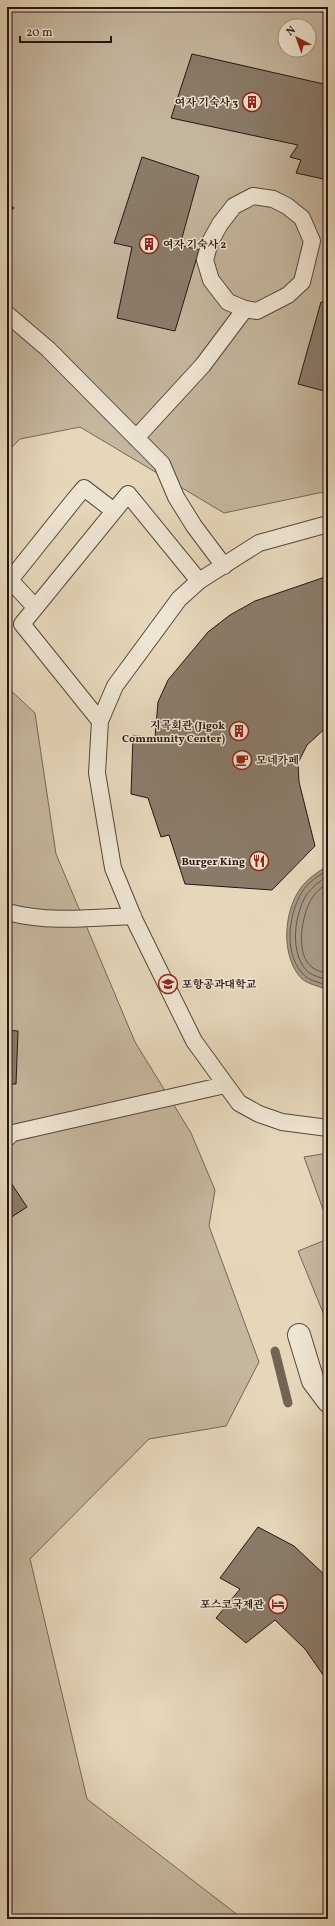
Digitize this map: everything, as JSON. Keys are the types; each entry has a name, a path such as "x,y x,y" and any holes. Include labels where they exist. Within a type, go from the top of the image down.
{"street":[{"path":"299,1335 313,1381 328,1401"}],"lane":[{"path":"253,196 273,199 302,218 312,241 308,262 302,282 288,294 256,311 245,309 228,302 221,296 211,280 206,260 210,242 220,224 234,206 253,196"},
{"path":"136,438 203,365 245,309"},
{"path":"7,314 48,349 162,464 176,497 194,526 224,566"},
{"path":"35,607 10,580 84,488 114,511"},
{"path":"100,721 22,624 128,494 199,581"},
{"path":"328,524 259,543 199,581 179,599 115,686 100,721 98,773 113,868 133,916 194,1041 239,1103 259,1114 282,1122 328,1128"},
{"path":"7,912 28,917 63,920 133,916"},
{"path":"9,1133 225,1085"}],"shaded area":[{"path":"7,7 301,7 328,14 328,491 224,513 80,427 20,439 7,452"},
{"path":"7,687 35,713 56,854 135,1042 191,1133 215,1190 209,1226 259,1362 226,1426 149,1439 30,1559 87,1799 243,1919 7,1919"},
{"path":"328,1153 328,1223 304,1157"},
{"path":"328,1239 328,1325 298,1251"}],"water":[{"path":"328,866 328,990 305,981 295,970 290,959 287,935 290,910 294,899 300,889 312,876"}],"building":[{"name":"여자 기숙사 3","path":"192,54 328,85 328,180 296,173 301,160 290,157 298,145 171,118"},
{"name":"여자 기숙사 2","path":"142,157 199,176 180,245 199,250 175,331 117,318 132,247 114,243"},
{"path":"7,202 14,208 7,215"},
{"path":"321,302 328,302 328,392 298,384"},
{"name":"지곡회관 (Jigok Community Center)","path":"328,576 328,726 307,745 298,763 299,782 315,846 272,890 185,884 169,835 161,837 148,798 131,794 133,736 155,737 158,702 168,680 208,632 230,615 255,601"},
{"path":"7,1030 18,1031 16,1084 7,1084"},
{"path":"7,1177 27,1207 7,1220"},
{"name":"포스코국제관","path":"258,1527 294,1546 328,1578 328,1682 305,1649 275,1620 246,1643 216,1618 240,1589 220,1578"}],"waterway":[{"path":"275,1351 288,1403"}],"place":[{"name":"여자 기숙사 3","path":"252,102"},
{"name":"여자 기숙사 2","path":"149,244"},
{"name":"지곡회관 (Jigok Community Center)","path":"239,731"},
{"name":"모네카페","path":"242,760"},
{"name":"Burger King","path":"259,861"},
{"name":"포항공과대학교","path":"168,984"},
{"name":"포스코국제관","path":"278,1604"}]}
